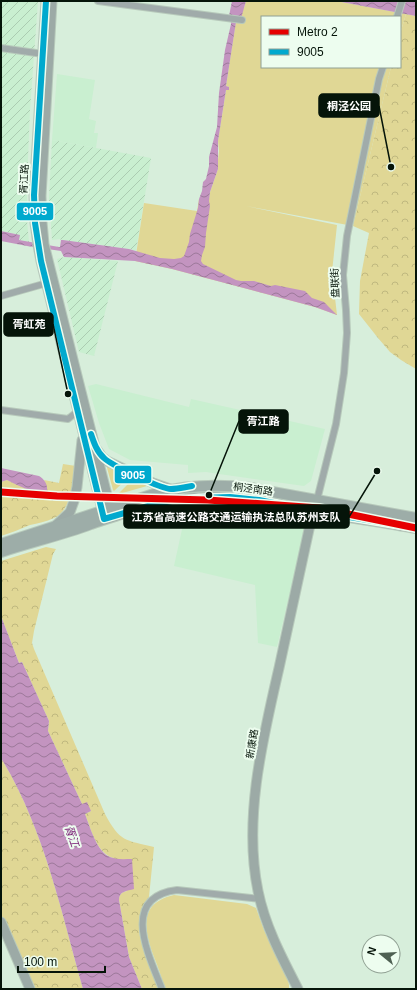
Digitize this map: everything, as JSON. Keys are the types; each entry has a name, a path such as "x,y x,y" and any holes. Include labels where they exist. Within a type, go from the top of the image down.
{"main road":[{"name":"胥江路","path":"38,214 35,187 46,1"},
{"name":"胥江路","path":"52,1 41,187 38,214 38,245 46,268 94,446 107,514"},
{"name":"胥江路","path":"46,268 47,283 78,411 107,514"},
{"path":"56,525 70,511 74,501 83,429"},
{"path":"94,446 102,457 107,460 153,484 170,489"},
{"name":"桐泾南路","path":"1,552 90,525 107,514 170,489 199,485 235,486 256,489 416,518"},
{"name":"桐泾南路","path":"1,544 56,525 183,499 217,497 254,500 416,528"},
{"name":"新康路","path":"298,989 281,957 260,899 256,877 253,823 258,775 266,725 316,500"},
{"path":"1,922 30,989"}],"street":[{"path":"98,1 242,20"},
{"path":"397,16 402,1"},
{"path":"1,48 43,54"},
{"name":"盘联街","path":"316,500 336,424 344,374 347,333 343,275 347,236 383,68"},
{"path":"1,296 47,283"},
{"path":"1,410 68,419 78,411"},
{"path":"162,989 143,939 142,930 145,910 154,898 160,893 177,890 260,899"}],"shaded area":[{"path":"1,1 38,1 30,110 27,184 27,220 29,242 18,240 19,235 1,231"},
{"path":"57,74 95,80 89,119 96,121 94,133 98,133 96,148 52,140"},
{"path":"52,140 151,158 136,251 60,239 52,240 49,198"},
{"path":"64,257 118,261 94,356 79,352 57,259"},
{"path":"96,384 189,407 191,399 325,429 311,481 304,486 206,472 188,473 188,465 130,460 109,449 99,423 88,386"},
{"path":"186,511 223,512 273,518 300,523 305,529 277,647 258,643 255,585 174,566"}],"green space":[{"path":"246,1 336,1 406,14 401,31 401,16 261,16 261,68 391,68 353,226 246,206 337,225 332,272 337,315 315,307 172,269 135,261 144,203 197,211 199,199 209,199 218,169 218,141 226,90 229,90 229,87 226,86 236,21 244,8"},
{"path":"406,14 416,16 416,369 390,352 359,314 360,281 369,233 353,226 391,68 401,68 401,31"},
{"path":"63,464 76,466 68,503 60,514 54,518 1,536 1,482 7,480 30,490 45,482 44,480 59,483"},
{"path":"106,464 130,476 114,491 113,490"},
{"path":"134,478 147,486 119,494 119,493"},
{"path":"46,547 56,549 53,554 32,643 110,823 119,835 124,838 136,843 154,847 149,897 140,915 139,928 146,958 159,989 142,989 129,957 119,900 121,894 127,891 113,858 102,851 92,833 85,814 91,811 82,804 48,731 49,721 22,662 19,663 1,616 1,561"},
{"path":"1,758 16,785 40,841 59,900 83,989 33,989 1,916"},
{"path":"174,895 247,904 256,908 264,930 288,980 289,989 165,989 146,928 149,911 154,904 162,899"}],"water":[{"path":"232,1 246,1 240,22 236,22 226,86 229,87 229,90 226,90 218,141 218,169 210,192 210,206 205,247 201,261 203,264 236,280 254,281 271,286 275,285 305,291 312,298 324,302 337,315 315,307 172,269 135,261 64,257 61,251 1,241 1,231 20,235 19,240 59,247 61,240 63,240 129,249 160,258 174,259 184,256 198,208 203,182 206,179 209,166 209,157 217,127 219,93 225,50 231,24 229,16"},
{"path":"336,1 416,1 416,16"},
{"path":"1,468 39,476 45,482 47,491 44,493 34,491 7,480 1,482"},
{"name":"胥江","path":"1,616 19,663 22,662 49,721 48,731 82,804 87,802 91,811 85,814 98,845 105,854 110,857 118,859 132,859 134,889 122,893 119,900 129,957 142,989 83,989 59,900 40,841 16,785 1,758"}],"metro line":[{"name":"2","path":"1,492 57,496 208,500 319,508 416,528"}],"transit line":[{"name":"9005","path":"46,1 34,195 35,223 41,261 104,519 155,504 172,501 230,497 259,500 313,511 416,528"},
{"name":"9005","path":"91,434 99,453 108,461 126,471 166,488 174,489 192,486"}],"place":[{"name":"桐泾公园","path":"391,167"},
{"name":"胥虹苑","path":"68,394"},
{"name":"江苏省高速公路交通运输执法总队苏州支队","path":"377,471"},
{"name":"胥江路","path":"209,495"}]}
